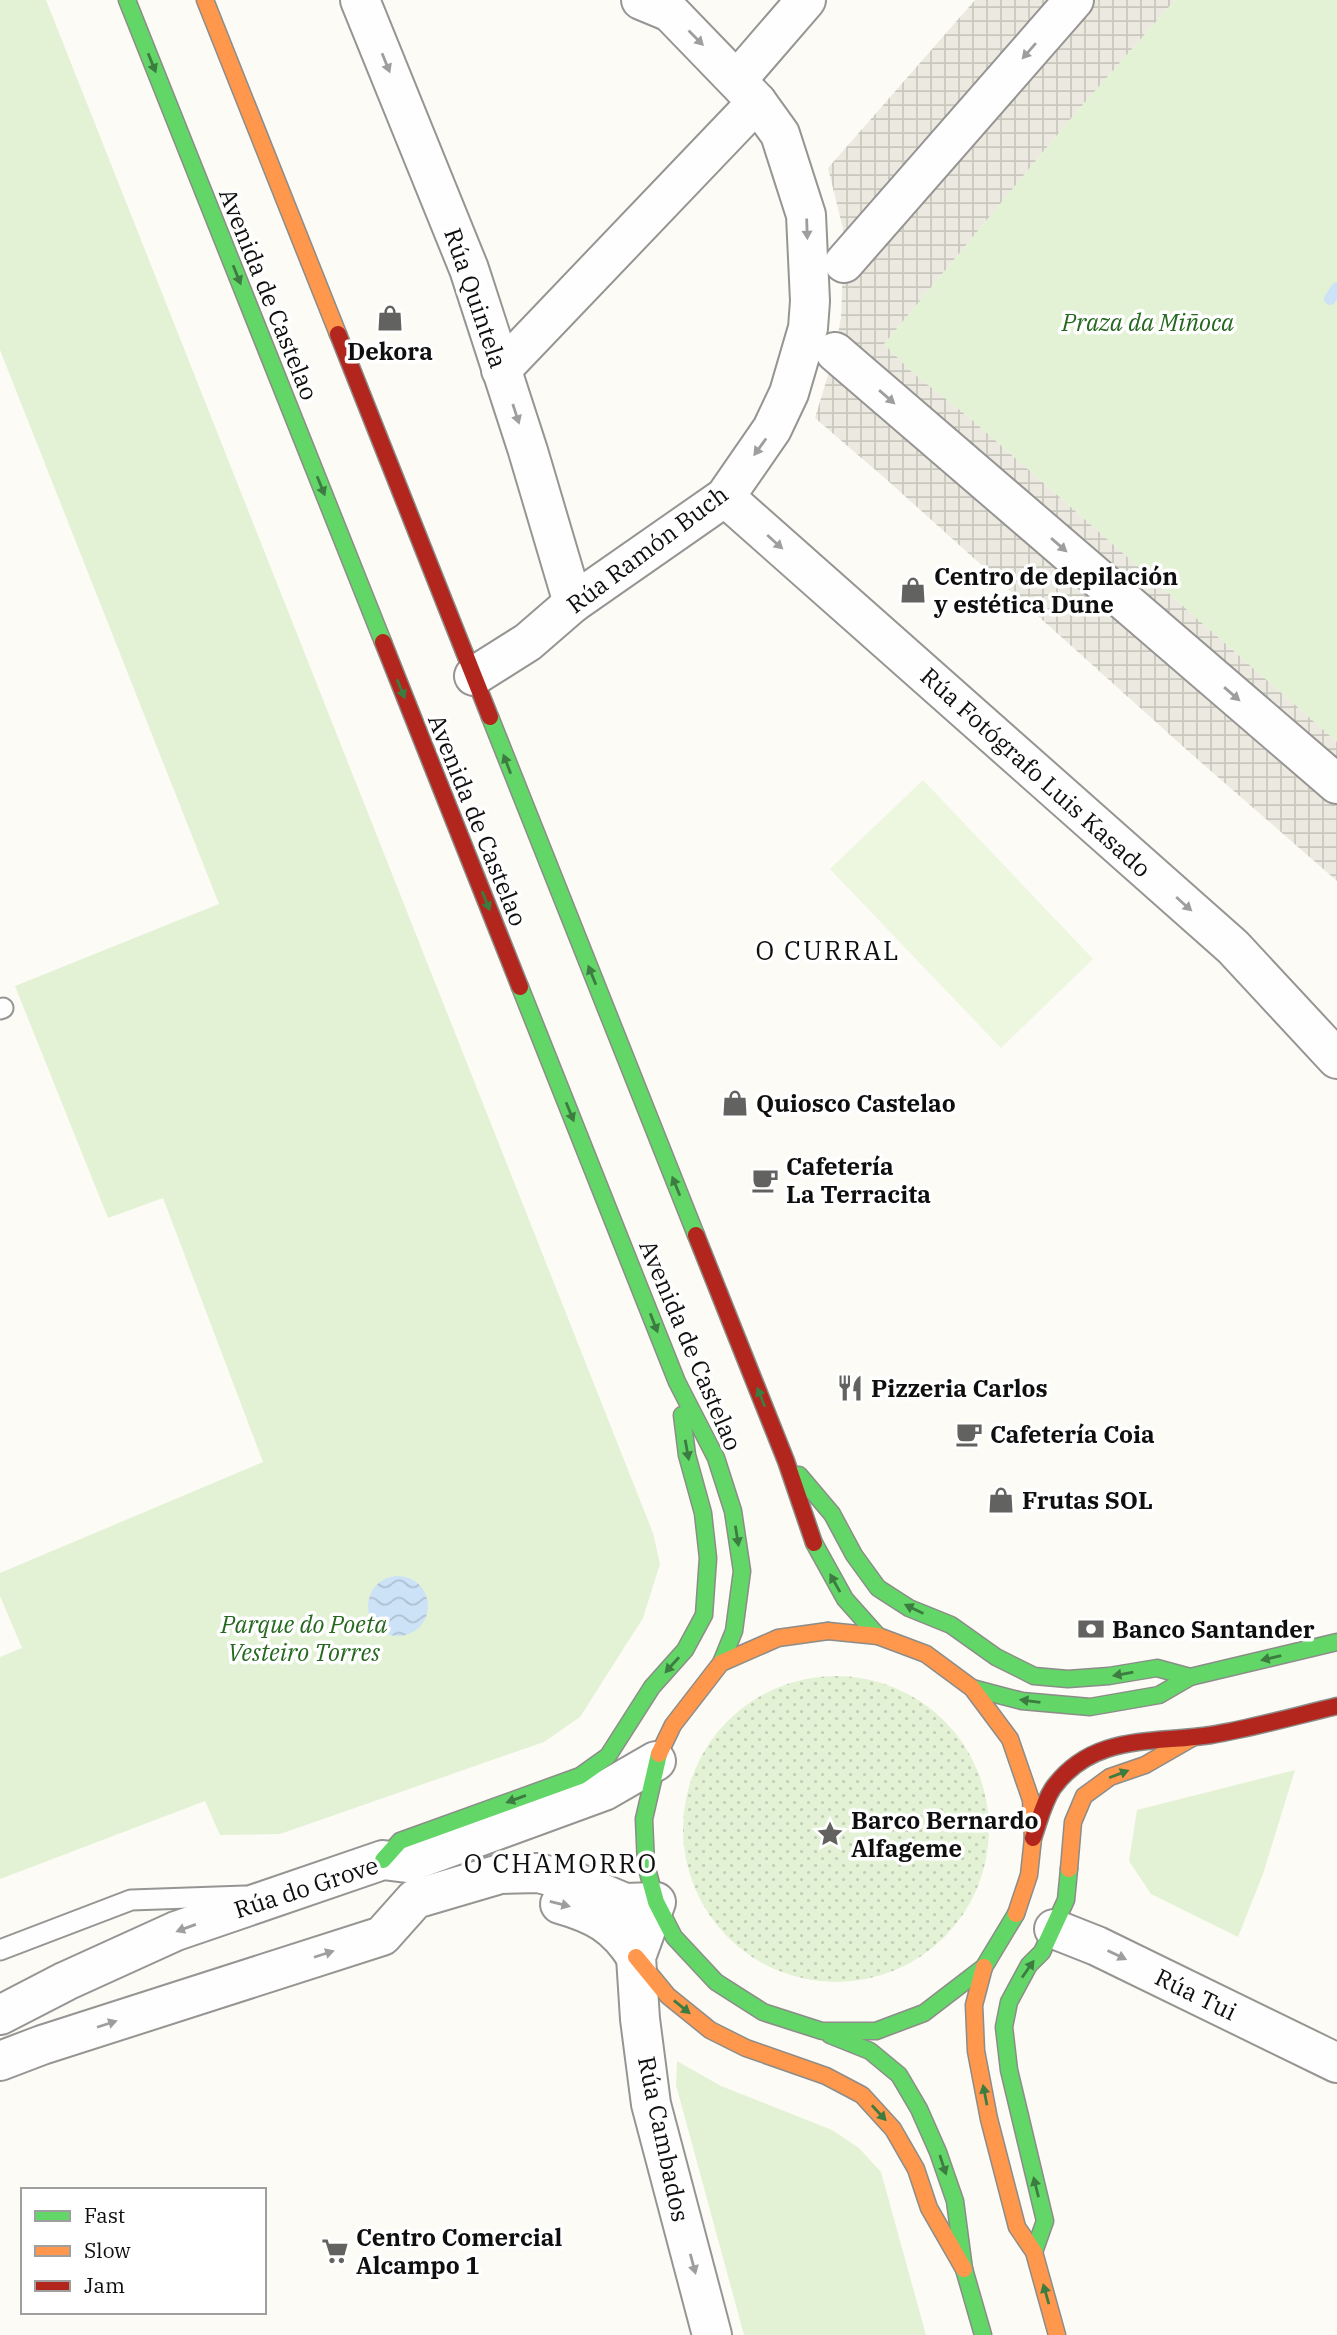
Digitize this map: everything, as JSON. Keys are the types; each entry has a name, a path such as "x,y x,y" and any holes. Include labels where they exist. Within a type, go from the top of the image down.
{"main road":[{"name":"Avenida de Castelao","path":"127,0 677,1382 716,1458 733,1511 742,1571 734,1631 721,1663"},
{"name":"Avenida de Castelao","path":"205,0 786,1461 815,1546 845,1599 878,1636"},
{"path":"383,1860 400,1841 580,1776 608,1756 652,1687 685,1650 704,1615 708,1558 703,1513 687,1455 677,1382"},
{"path":"786,1461 832,1514 854,1555 878,1588 909,1608 951,1625 996,1657 1034,1676 1068,1679 1157,1668 1190,1677"},
{"path":"983,2335 964,2269 954,2201 919,2109 900,2075 870,2051 822,2031 763,2012 716,1982 674,1937 656,1902 646,1866 643,1819 656,1761 673,1726 721,1663 778,1638 828,1631 878,1636 926,1654 972,1688 1010,1739 1031,1800 1033,1838 1029,1875 1018,1911 984,1967 974,2005 976,2051 989,2119 1017,2227 1034,2252 1057,2335"},
{"path":"972,1688 1022,1701 1090,1707 1159,1695 1190,1677 1337,1642"},
{"path":"1033,1838 1051,1790 1073,1767 1103,1749 1139,1739 1192,1738 1337,1706"},
{"path":"1034,2252 1045,2221 1012,2082 1004,2026 1009,2002 1028,1965 1042,1952 1066,1900 1073,1822 1084,1796 1110,1777 1145,1765 1192,1738"},
{"path":"636,1956 668,1996 710,2029 746,2048 827,2076 862,2095 893,2129 916,2169 929,2208 964,2269"},
{"path":"822,2031 876,2031 924,2013 984,1967"}],"street":[{"name":"Rúa Quintela","path":"360,0 469,269 573,603"},
{"name":"Rúa Ramón Buch","path":"474,676 528,642 573,603 724,497 772,429 789,393 808,328 810,301 806,215 780,134 747,91 670,12 641,0"},
{"path":"501,370 747,91 806,0"},
{"path":"844,263 1074,0"},
{"path":"835,352 1337,784"},
{"name":"Rúa Fotógrafo Luis Kasado","path":"724,497 1233,947 1337,1059"},
{"name":"Rúa do Grove","path":"0,2015 66,1981 176,1931 383,1860 407,1863 604,1791 656,1761"},
{"path":"0,2062 42,2045 382,1936 415,1899 500,1874 538,1873 578,1883 625,1903 656,1902"},
{"path":"399,1919 423,1924 491,1901 520,1897 556,1902 590,1913 624,1938 636,1956"},
{"name":"Rúa Cambados","path":"656,1902 636,1956 640,2019 651,2104 712,2335"},
{"name":"Rúa Tui","path":"1054,1929 1097,1946 1337,2063"}],"lane":[{"path":"0,1950 131,1900 223,1895 274,1896"}],"green space":[{"name":"Parque do Poeta Vesteiro Torres","path":"0,0 46,0 653,1533 660,1564 643,1618 580,1717 544,1742 280,1834 220,1835 205,1801 0,1879 0,1657 22,1648 0,1596 0,1573 263,1462 163,1198 108,1218 15,986 219,904 0,350"},
{"name":"Praza da Miñoca","path":"1175,0 1337,0 1337,742 971,419 913,373 884,344 1072,117"},
{"path":"923,780 1093,959 1001,1048 830,869"},
{"path":"836,1676 866,1679 895,1687 921,1702 944,1721 963,1744 978,1770 986,1799 989,1829 986,1859 978,1888 963,1914 944,1937 921,1956 895,1971 866,1979 836,1982 806,1979 777,1971 751,1956 728,1937 709,1914 694,1888 686,1859 683,1829 686,1799 694,1770 709,1744 728,1721 751,1702 777,1687 806,1679"},
{"path":"1295,1770 1263,1874 1238,1937 1151,1894 1129,1861 1137,1810"},
{"path":"677,2061 721,2086 832,2130 859,2148 881,2172 926,2335 744,2335 676,2085"}],"shaded area":[{"path":"975,0 1175,0 1072,117 884,344 913,373 971,419 1337,742 1337,881 815,418 835,352 841,317 844,233 828,168"}],"water":[{"path":"398,1576 415,1581 423,1589 428,1606 423,1623 415,1631 398,1636 381,1631 373,1623 368,1606 373,1589 381,1581"}],"waterway":[{"path":"1330,299 1337,288"}],"traffic: fast":[{"path":"127,0 383,642"},
{"path":"490,717 696,1235"},
{"path":"520,987 677,1382 716,1458 733,1511 742,1571 734,1631 721,1663"},
{"path":"383,1860 400,1841 580,1776 608,1756 652,1687 685,1650 704,1615 708,1558 703,1513 687,1455 682,1415"},
{"path":"799,1475 832,1514 854,1555 878,1588 909,1608 951,1625 996,1657 1034,1676 1068,1679 1157,1668 1190,1677"},
{"path":"814,1543 845,1599 878,1636"},
{"path":"972,1688 1022,1701 1090,1707 1159,1695 1190,1677 1337,1642"},
{"path":"659,1754 644,1819 646,1865 656,1902 674,1937 716,1982 763,2012 822,2031 876,2031 924,2013 984,1967 1016,1914"},
{"path":"1034,2252 1045,2221 1009,2070 1004,2027 1009,2002 1029,1965 1042,1952 1066,1900 1069,1869"},
{"path":"830,2035 870,2051 899,2075 919,2109 955,2201 964,2269 983,2335"}],"traffic: slow":[{"path":"205,0 338,334"},
{"path":"828,1631 878,1636 926,1654 972,1688 1010,1739 1031,1800 1033,1838 1029,1875 1016,1914"},
{"path":"659,1754 673,1725 721,1663 778,1638 828,1631"},
{"path":"1069,1869 1073,1822 1084,1796 1110,1777 1145,1765 1192,1738"},
{"path":"636,1957 668,1996 710,2030 746,2048 826,2076 862,2095 893,2129 916,2169 929,2208 964,2269"},
{"path":"984,1967 974,2005 976,2051 989,2119 1017,2227 1034,2252 1057,2335"}],"traffic: jam":[{"path":"338,334 490,717"},
{"path":"383,642 520,987"},
{"path":"696,1235 786,1461 814,1543"},
{"path":"1033,1838 1053,1788 1069,1770 1105,1749 1146,1741 1211,1735 1337,1706"}],"place":[{"name":"Dekora","path":"390,318"},
{"name":"Centro de depilación y estética Dune","path":"913,590"},
{"name":"Quiosco Castelao","path":"735,1103"},
{"name":"Cafetería La Terracita","path":"765,1180"},
{"name":"Pizzeria Carlos","path":"850,1388"},
{"name":"Cafetería Coia","path":"969,1434"},
{"name":"Frutas SOL","path":"1001,1500"},
{"name":"Banco Santander","path":"1091,1629"},
{"name":"Barco Bernardo Alfageme","path":"830,1834"},
{"name":"Centro Comercial Alcampo 1","path":"335,2251"}],"district":[{"name":"O CURRAL","path":"828,950"},
{"name":"O CHAMORRO","path":"561,1863"}]}
